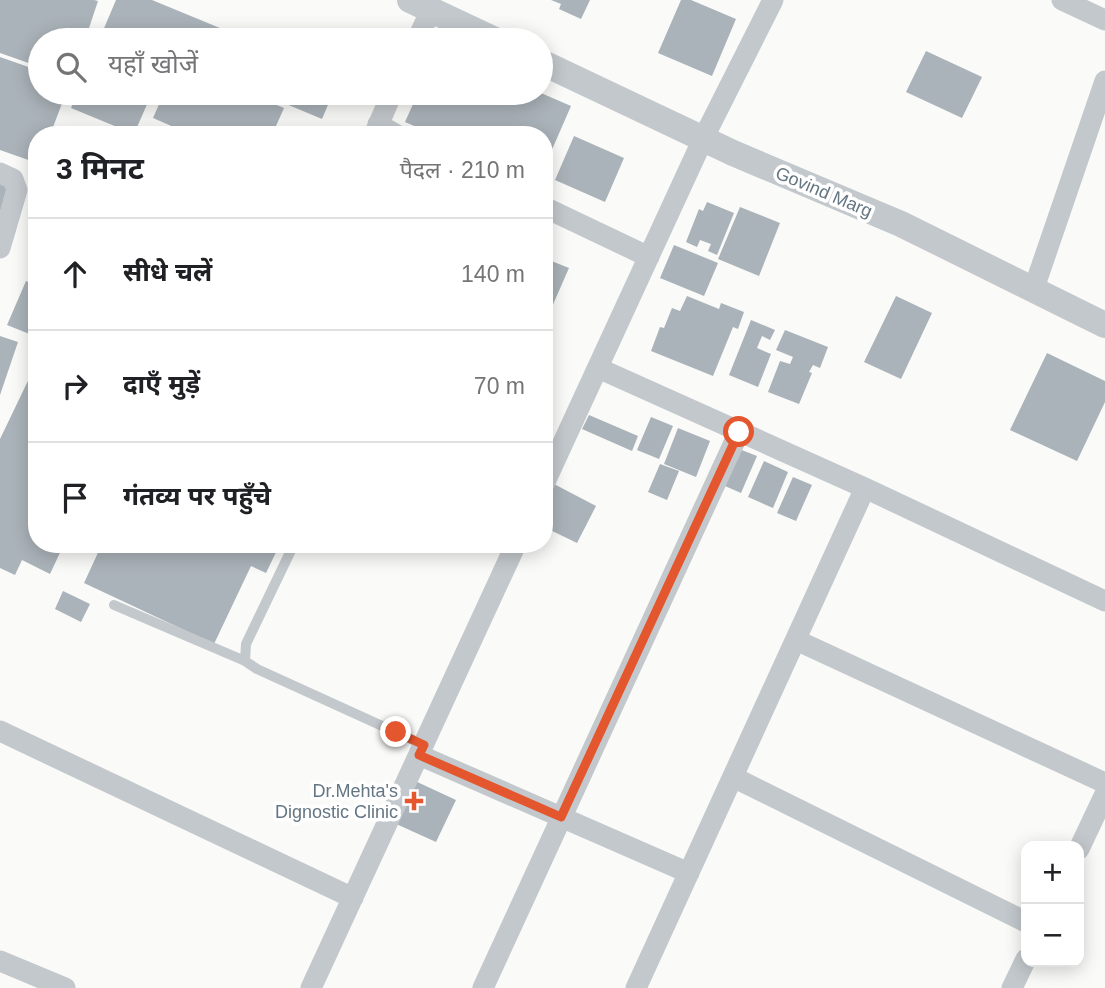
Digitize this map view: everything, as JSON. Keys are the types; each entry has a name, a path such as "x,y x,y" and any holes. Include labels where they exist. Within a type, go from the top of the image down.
{"street":[{"path":"553,449 598,368 704,139 773,0"},
{"path":"1062,0 1105,20"},
{"path":"418,28 421,5 470,28"},
{"name":"Govind Marg","path":"553,68 704,139 901,224 1105,325"},
{"path":"1033,291 1105,82"},
{"path":"378,126 387,105"},
{"path":"0,173 13,179 17,190 0,248"},
{"path":"553,211 649,257"},
{"path":"598,368 865,488 1105,601"},
{"path":"483,988 739,432"},
{"path":"642,986 689,873 865,488"},
{"path":"312,988 512,553"},
{"path":"796,640 1105,783"},
{"path":"0,731 353,898"},
{"path":"421,750 561,817 689,873"},
{"path":"733,777 1021,920"},
{"path":"1083,841 1105,794"},
{"path":"0,961 62,988"},
{"path":"1012,988 1022,967"}],"lane":[{"path":"245,661 246,644 290,553"},
{"path":"114,605 245,661 421,750"}],"building":[{"path":"0,0 98,1 89,28 28,28 28,63 0,53"},
{"path":"116,0 152,0 220,28 104,28"},
{"path":"551,0 590,0 581,19 559,9 561,4"},
{"path":"681,0 691,0 736,19 712,76 658,53"},
{"path":"926,51 982,77 962,118 906,92"},
{"path":"0,57 28,67 28,105 61,105 53,126 28,126 28,160 0,150"},
{"path":"553,98 571,106 553,147 553,126 414,126 405,122 413,105 553,105"},
{"path":"72,105 147,105 138,126 115,126 71,108"},
{"path":"159,105 277,105 284,108 276,126 171,126 153,118"},
{"path":"289,105 328,105 322,119"},
{"path":"574,136 624,158 605,202 555,180"},
{"path":"0,180 8,183 1,210 0,210"},
{"path":"707,202 734,213 717,255 708,251 711,244 700,240 697,247 686,242 699,209 703,211"},
{"path":"740,207 780,223 759,276 718,259"},
{"path":"674,245 718,263 704,296 660,278"},
{"path":"553,262 569,268 553,304"},
{"path":"26,281 28,282 28,333 7,325"},
{"path":"687,296 719,309 721,303 744,312 738,329 733,327 713,376 651,351 660,327 664,328 672,308 680,311"},
{"path":"896,296 932,313 901,379 864,362"},
{"path":"751,320 775,330 770,340 762,336 757,348 771,354 758,387 729,375"},
{"path":"785,330 828,347 820,368 813,365 809,372 812,373 799,404 768,392 780,361 790,364 793,357 776,350"},
{"path":"0,336 18,342 0,395"},
{"path":"1047,353 1105,381 1105,402 1077,461 1010,430"},
{"path":"28,381 28,553 60,553 50,574 22,560 15,575 0,568 0,439"},
{"path":"589,415 638,436 632,451 582,429"},
{"path":"651,417 673,426 659,459 637,450"},
{"path":"678,428 710,441 696,477 664,464"},
{"path":"734,447 757,456 741,493 718,483"},
{"path":"764,461 788,472 773,508 748,497"},
{"path":"660,464 679,471 667,500 648,492"},
{"path":"793,477 812,485 796,521 777,513"},
{"path":"554,484 596,506 577,543 553,531"},
{"path":"98,553 276,553 266,573 251,566 214,644 84,583"},
{"path":"63,591 90,604 81,622 55,609"},
{"path":"415,781 456,800 436,842 394,823"}],"place":[{"name":"Dr.Mehta's Dignostic Clinic","path":"414,801"}],"route":[{"path":"396,732 424,745 419,755 561,817 739,432"}]}
